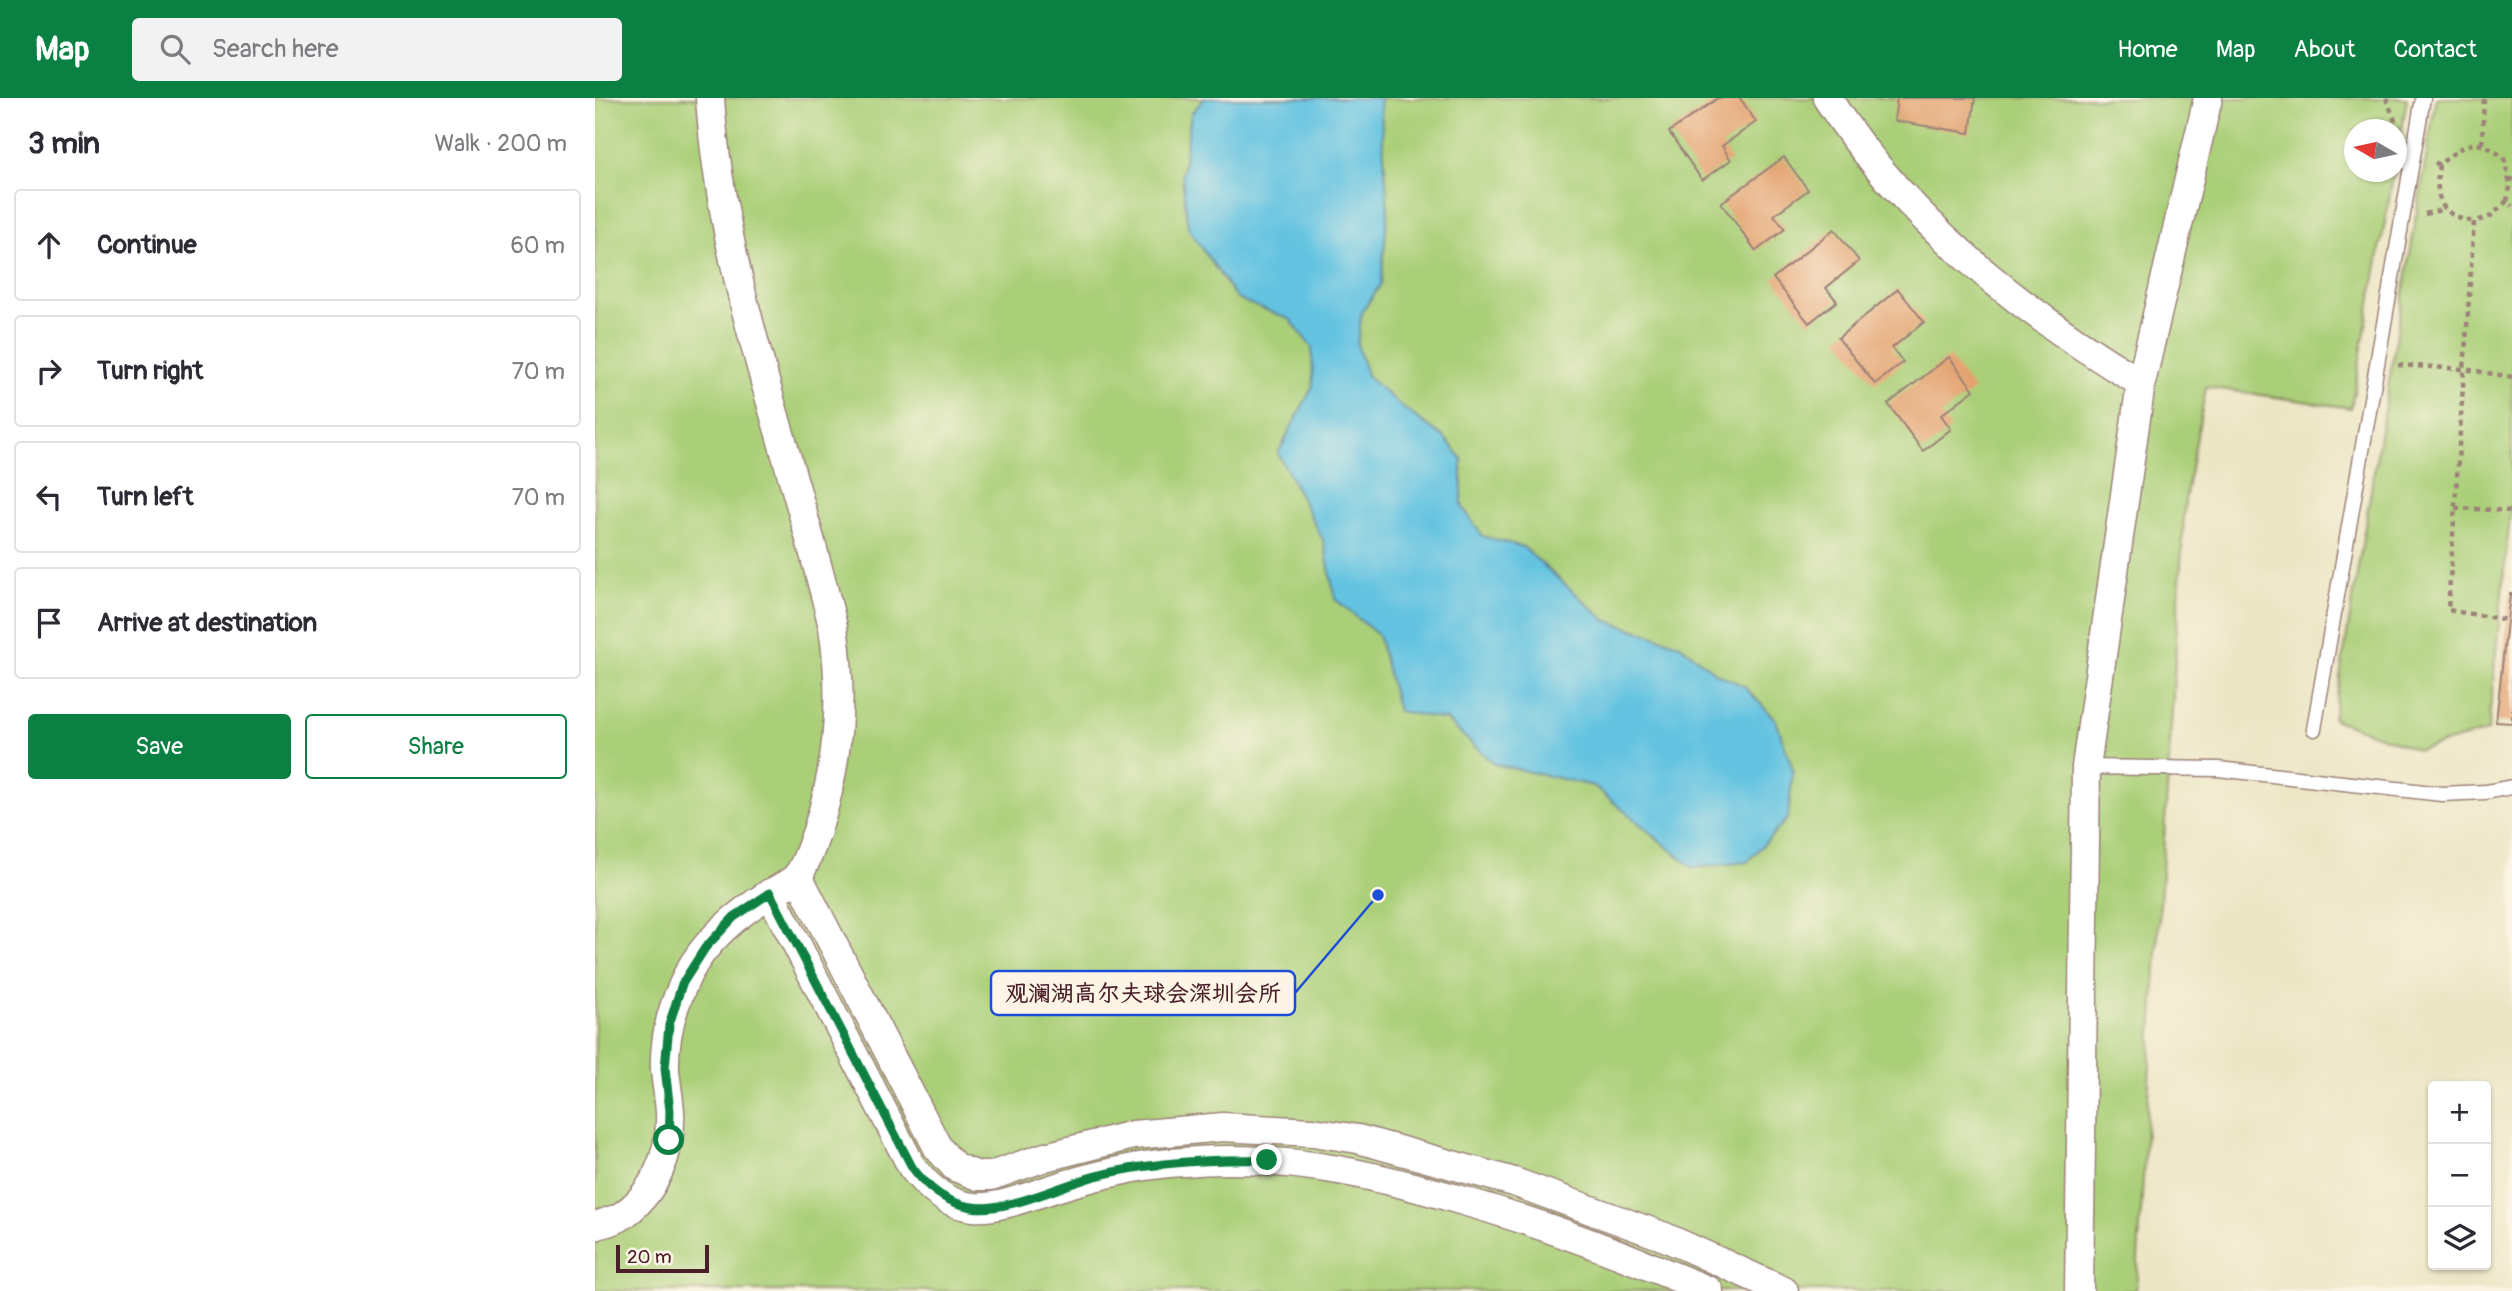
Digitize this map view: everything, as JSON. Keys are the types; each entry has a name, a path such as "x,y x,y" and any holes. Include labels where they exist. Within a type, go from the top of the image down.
{"street":[{"path":"595,1226 619,1217 644,1195 660,1169 669,1140 670,1111 665,1068 669,1025 682,984 705,948 734,917 798,876 813,843 833,773 838,736 839,663 825,592 745,313 718,182 710,98"},
{"path":"1827,98 1877,165 1923,217 1973,264 2026,308 2071,340 2141,383"},
{"path":"2079,1291 2086,767 2141,383 2208,98"},
{"path":"798,876 938,1148 955,1167 966,1172 991,1176 1089,1145 1133,1135 1223,1127 1314,1132 1384,1146 1514,1182 1665,1237 1784,1291"},
{"path":"770,893 912,1167 936,1193 954,1203 974,1208 994,1208 1096,1176 1181,1162 1267,1160 1309,1164 1352,1171 1504,1212 1616,1252 1709,1291"}],"lane":[{"path":"2314,729 2423,98"},
{"path":"2086,767 2218,769 2442,794 2486,792 2512,787"}],"path":[{"path":"2386,98 2401,135 2414,152 2439,165"},
{"path":"2482,144 2484,98"},
{"path":"2510,185 2504,158 2482,144 2469,144 2455,151 2439,165 2437,187 2445,209 2456,218 2475,222 2491,216 2507,201 2512,177"},
{"path":"2507,201 2512,206"},
{"path":"2475,222 2448,610 2507,620"},
{"path":"2377,363 2465,369 2512,377"},
{"path":"2455,508 2512,511"}],"green space":[{"path":"595,98 2407,98 2404,119 2344,119 2344,182 2392,182 2351,408 2206,387 2185,500 2136,1291 595,1291"},
{"path":"2436,98 2512,98 2512,495 2488,731 2418,750 2333,719"}],"water":[{"path":"1204,98 1380,98 1388,210 1381,284 1362,312 1357,345 1368,377 1403,408 1444,437 1462,458 1462,506 1482,536 1523,547 1605,620 1679,644 1717,674 1744,686 1776,720 1793,770 1788,818 1747,862 1693,868 1594,786 1494,764 1446,720 1398,711 1378,635 1335,599 1324,542 1278,453 1313,386 1312,348 1290,319 1237,299 1188,228 1182,174 1191,114"}],"building":[{"path":"1718,98 1740,98 1756,122 1722,146 1731,160 1702,180 1669,132"},
{"path":"1897,98 1975,98 1970,133 1894,121"},
{"path":"1784,157 1808,190 1774,215 1785,229 1756,251 1721,203"},
{"path":"1834,229 1859,261 1826,288 1837,301 1809,323 1773,278"},
{"path":"1898,289 1924,322 1892,348 1903,362 1875,384 1838,338"},
{"path":"1949,357 1974,390 1941,415 1951,429 1923,451 1888,404"},
{"path":"2512,594 2512,723 2496,722"}],"place":[{"name":"观澜湖高尔夫球会深圳会所","path":"1378,895"}],"route":[{"path":"669,1140 670,1111 665,1068 669,1025 682,984 705,948 734,917 770,893 912,1167 936,1193 954,1203 974,1208 994,1208 1096,1176 1139,1167 1224,1159 1267,1160"}]}
